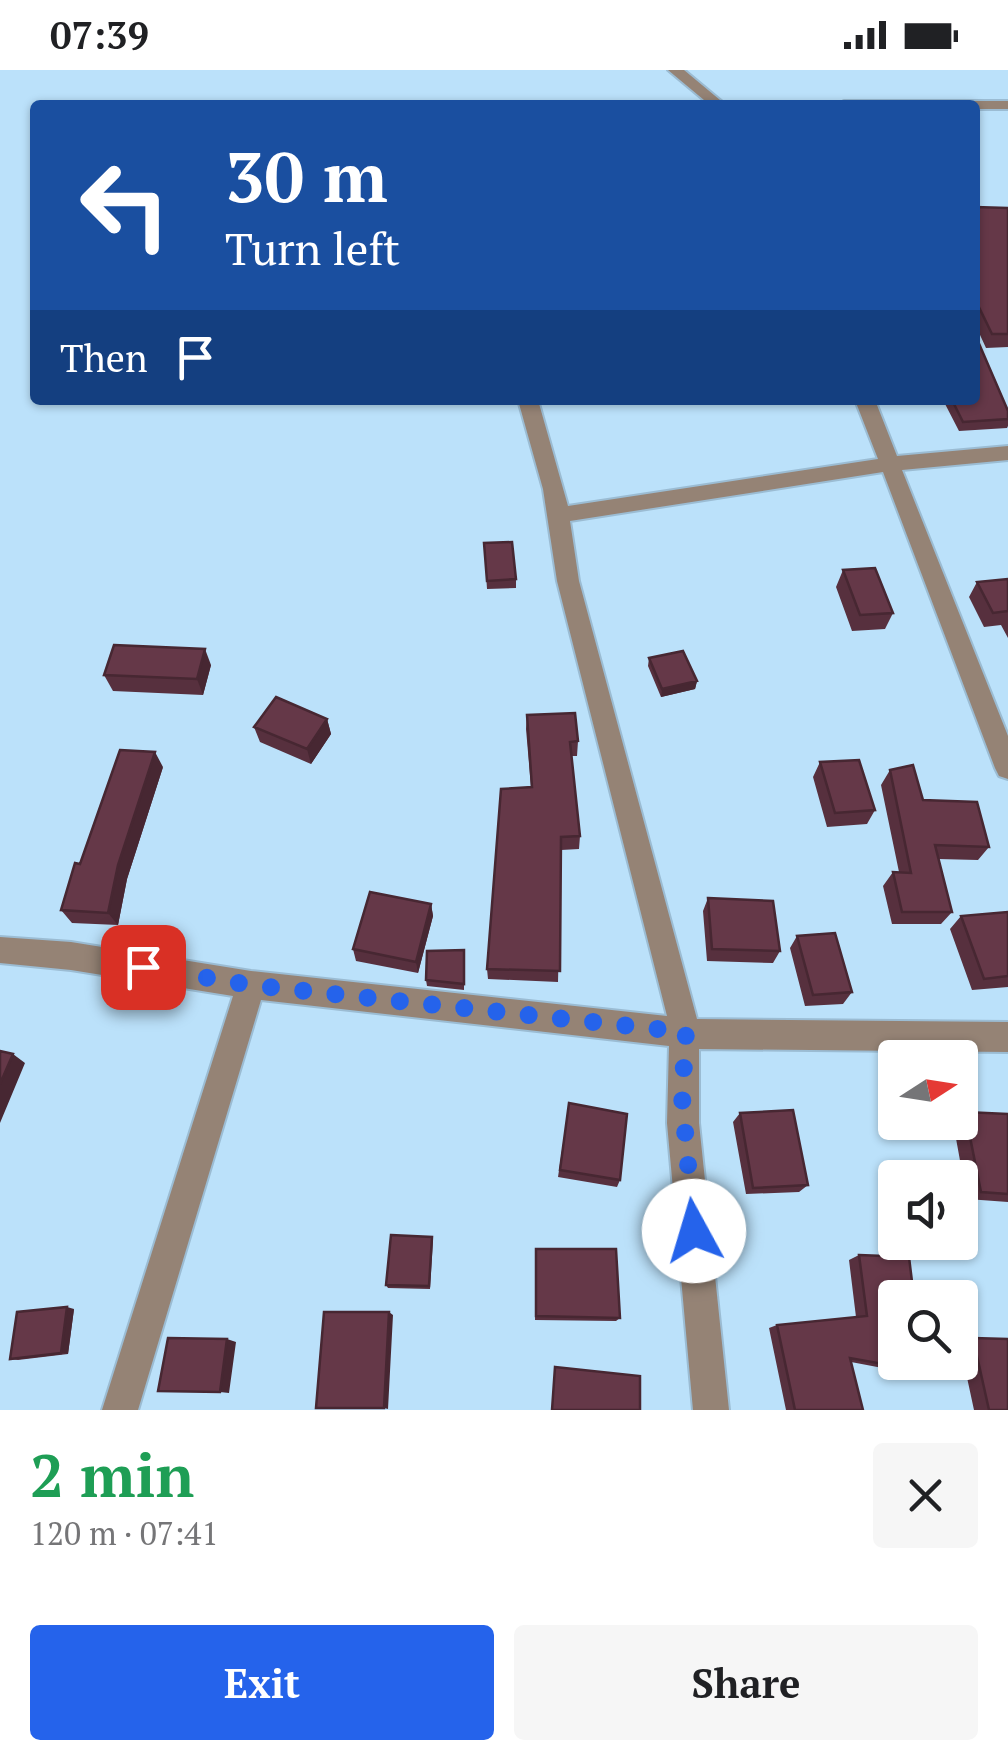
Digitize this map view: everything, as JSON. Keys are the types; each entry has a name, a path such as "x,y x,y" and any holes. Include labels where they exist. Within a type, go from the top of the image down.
{"street":[{"path":"675,70 713,100"},
{"path":"980,104 1008,104"},
{"path":"530,405 544,442 560,515 568,581 686,1032 681,1070 683,1123 711,1410"},
{"path":"867,405 887,464 1003,738 1008,768"},
{"path":"560,515 887,464 1008,453"},
{"path":"0,950 71,956 250,985 724,1036 1008,1037"},
{"path":"120,1410 250,985"}],"building":[{"path":"980,207 1008,208 1008,334 992,334 980,309"},
{"path":"980,346 1008,419 963,422 954,405 980,405"},
{"path":"512,542 516,579 487,581 484,543"},
{"path":"875,568 893,613 860,615 843,570"},
{"path":"1008,579 1008,611 993,613 977,582"},
{"path":"114,645 205,649 197,679 104,675"},
{"path":"683,651 697,681 662,689 649,658"},
{"path":"276,697 327,719 307,749 254,727"},
{"path":"575,713 578,741 570,742 580,836 561,837 560,971 487,969 501,789 532,787 527,715"},
{"path":"120,750 155,752 118,865 108,913 61,910 75,863 80,864"},
{"path":"859,760 875,810 835,813 820,762"},
{"path":"913,765 923,800 977,802 989,847 935,845 952,912 902,912 893,872 911,873 890,770"},
{"path":"370,892 431,904 416,962 353,949"},
{"path":"708,898 773,901 780,951 712,949"},
{"path":"1008,912 1008,976 984,979 961,916"},
{"path":"835,933 852,992 813,995 797,936"},
{"path":"464,950 464,984 426,980 427,951"},
{"path":"0,1051 13,1054 0,1084"},
{"path":"569,1103 627,1114 620,1180 560,1170"},
{"path":"793,1110 808,1185 753,1188 740,1113"},
{"path":"978,1113 1008,1114 1008,1194 981,1192 978,1160 975,1160 971,1140 978,1140"},
{"path":"391,1235 432,1237 429,1286 386,1285"},
{"path":"536,1249 616,1249 620,1318 536,1316"},
{"path":"859,1255 878,1256 878,1260 909,1260 912,1280 878,1280 878,1363 850,1358 863,1410 795,1410 777,1325 867,1316"},
{"path":"67,1307 61,1353 10,1359 17,1312"},
{"path":"324,1312 389,1312 384,1408 316,1408"},
{"path":"168,1338 227,1339 220,1392 158,1391"},
{"path":"978,1338 1008,1339 1008,1410 989,1410 978,1360"},
{"path":"555,1367 640,1376 640,1410 552,1410"}],"route":[{"path":"143,967 250,985 686,1032 681,1070 683,1123 694,1231"}]}
